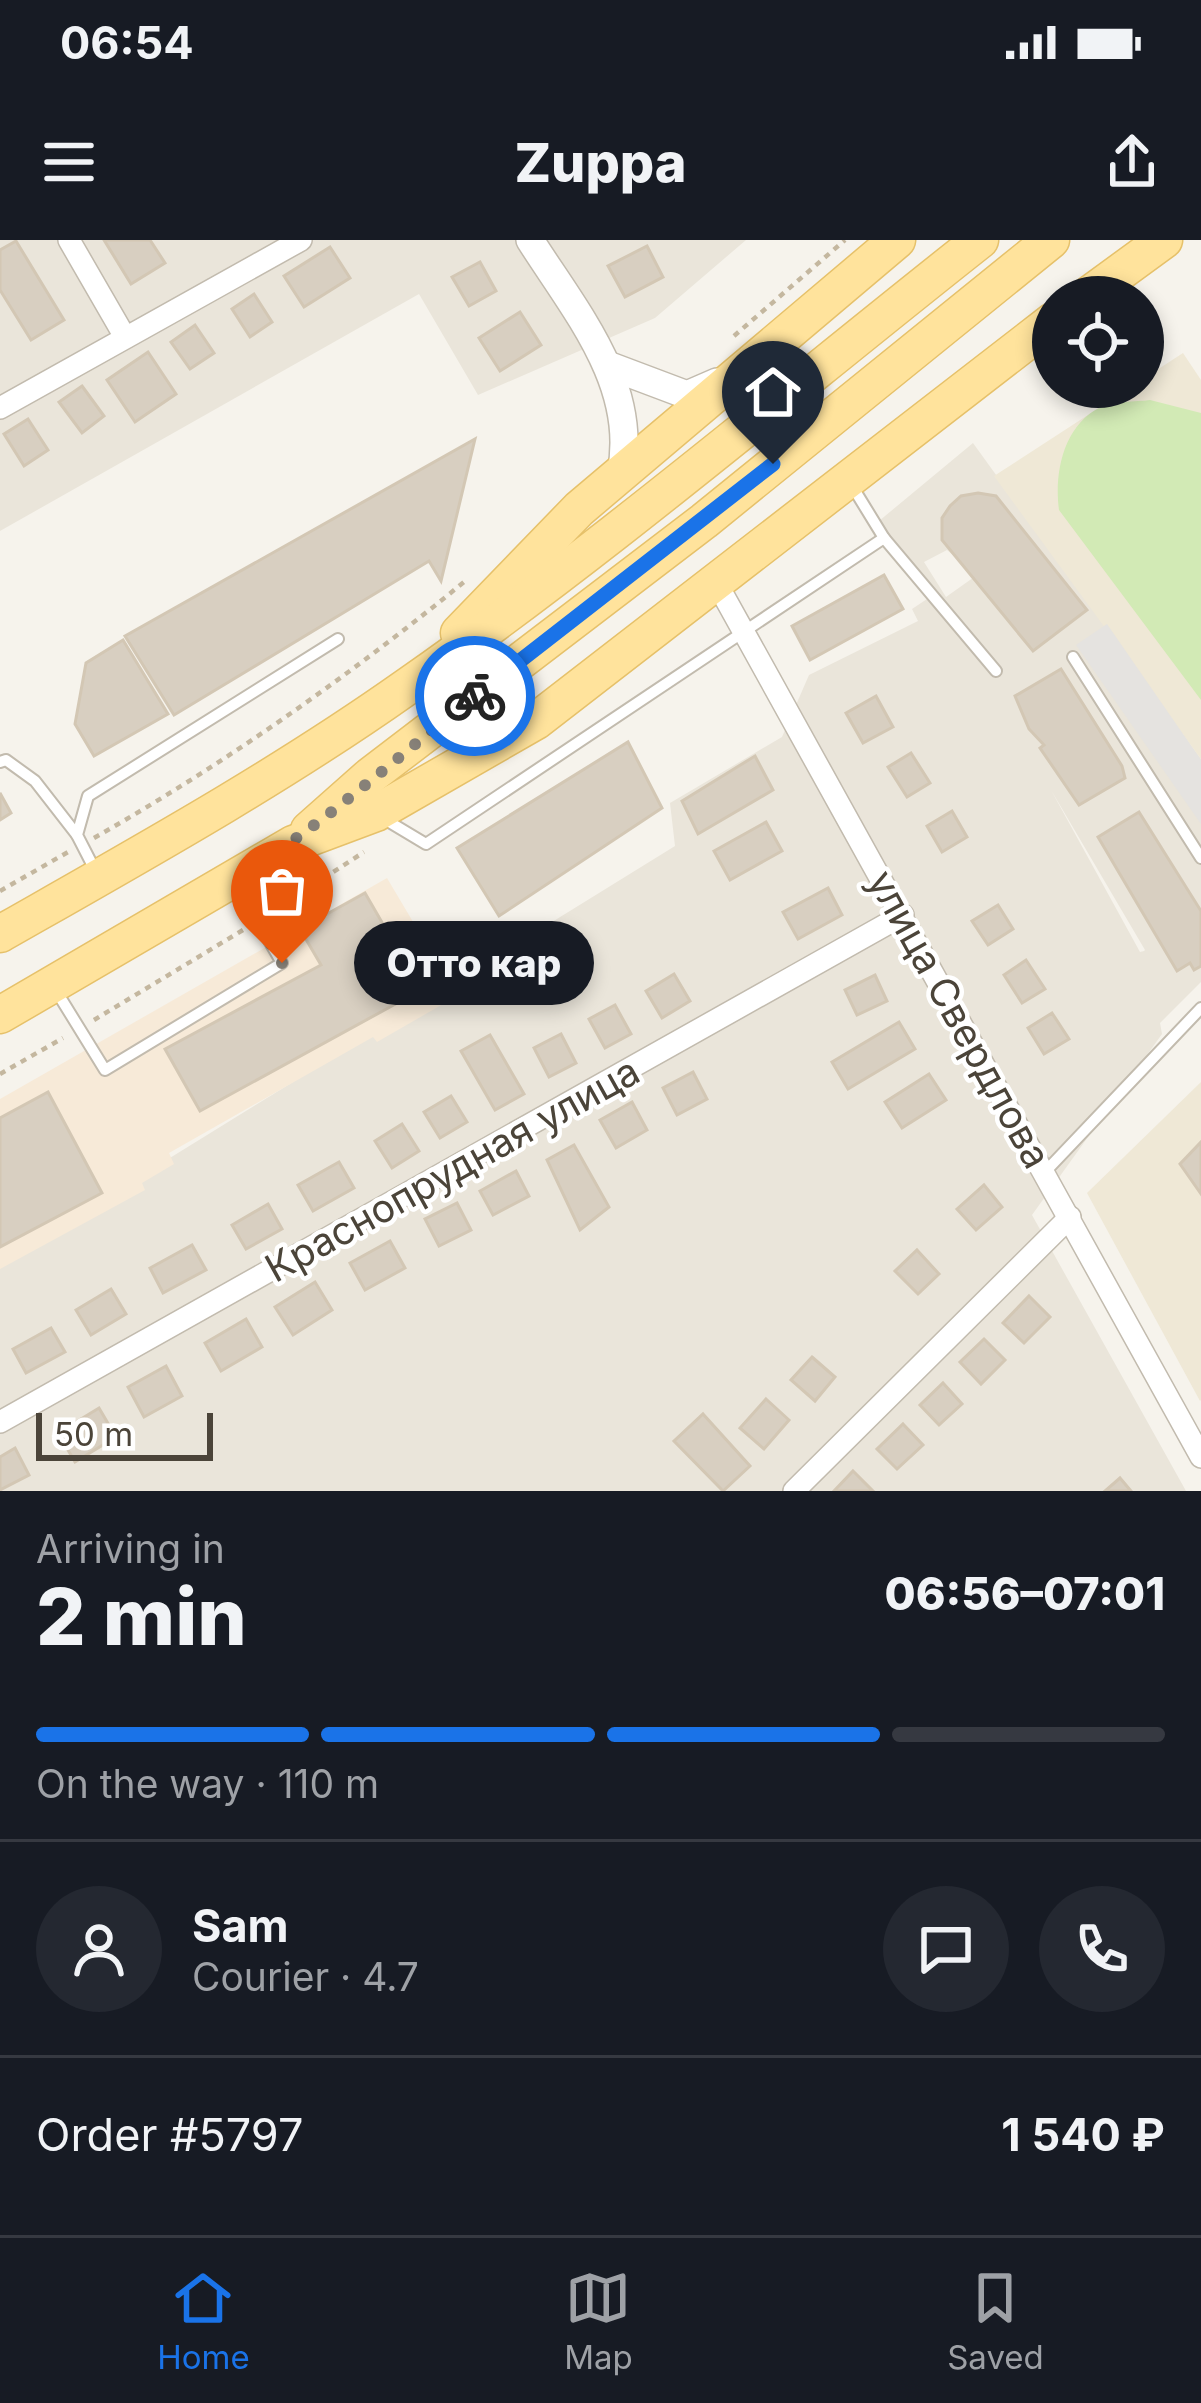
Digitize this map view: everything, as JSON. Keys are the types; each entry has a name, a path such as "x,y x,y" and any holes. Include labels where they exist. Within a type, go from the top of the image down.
{"main road":[{"path":"422,676 495,589 621,473 897,240"},
{"path":"5,928 193,825 422,676 575,562 980,240"},
{"path":"293,844 370,776 704,521 1051,240"},
{"path":"1115,276 1164,240"},
{"path":"0,1015 293,844 376,813 536,721 1032,337"}],"street":[{"path":"69,240 124,338"},
{"path":"0,407 301,240"},
{"path":"530,240 610,366 625,430 621,473"},
{"path":"610,366 687,395 737,374"},
{"name":"улица Свердлова","path":"716,583 1200,1454"},
{"name":"Краснопрудная улица","path":"0,1422 903,915"},
{"path":"794,1491 1070,1217"}],"lane":[{"path":"836,489 857,494 884,538 996,670"},
{"path":"376,813 425,844 884,538"},
{"path":"80,840 88,796 338,640"},
{"path":"1073,657 1201,858"},
{"path":"0,762 6,760 35,781 80,840 99,878"},
{"path":"53,986 105,1070 282,963 233,879"},
{"path":"1044,1173 1201,1008"}],"path":[{"path":"0,891 283,718 375,654 467,580"}],"shaded area":[{"path":"0,240 746,240 655,318 478,395 419,294 0,531"},
{"path":"1183,353 1201,380 1201,759 994,476 1099,408 1164,408 1164,365"},
{"path":"973,443 1201,759 1201,982 1160,1023 1162,1034 1032,1215 1186,1491 0,1491 0,1263 675,846 670,803 782,737 809,675 918,621 912,609 930,597 879,521","holes":["947,550 977,575 946,597 924,562","1051,790 1145,950 1144,951 1140,952"]},
{"path":"1107,624 1201,760 1201,824 1076,645"},
{"path":"387,878 438,964 432,968 450,1000 377,1042 373,1037 169,1153 174,1164 142,1183 145,1190 0,1269 0,1099"},
{"path":"1201,1082 1201,1400 1200,1401 1087,1193"}],"green space":[{"path":"1164,404 1201,413 1201,700 1059,510 1064,452 1088,415 1101,408 1164,408"}],"building":[{"path":"104,240 150,240 165,263 131,284"},
{"path":"16,241 64,320 31,340 0,290 0,250"},
{"path":"647,246 663,277 625,297 608,266"},
{"path":"330,247 350,278 304,307 284,276"},
{"path":"480,262 496,291 469,306 452,277"},
{"path":"254,294 272,322 250,337 232,309"},
{"path":"520,312 541,345 500,371 479,338"},
{"path":"195,325 214,353 190,369 171,342"},
{"path":"148,352 176,394 135,422 107,380"},
{"path":"82,386 104,416 82,433 59,402"},
{"path":"28,419 48,450 24,466 4,434"},
{"path":"475,439 441,581 429,561 174,715 125,636"},
{"path":"961,496 996,496 1087,610 1033,651 942,540 942,518 950,506"},
{"path":"884,575 903,609 810,660 792,626"},
{"path":"123,640 168,714 94,756 75,724 86,663"},
{"path":"1061,669 1125,778 1079,805 1040,748 1044,745 1029,729 1015,696"},
{"path":"876,696 893,727 863,743 846,713"},
{"path":"628,742 662,808 499,916 457,848"},
{"path":"911,753 930,783 907,797 888,767"},
{"path":"755,756 773,790 698,834 682,801"},
{"path":"0,793 11,813 0,820"},
{"path":"952,811 967,837 942,852 927,826"},
{"path":"1139,812 1201,911 1201,966 1194,970 1190,963 1177,971 1098,837"},
{"path":"766,822 782,851 730,880 714,851"},
{"path":"828,888 842,915 798,939 783,912"},
{"path":"365,893 421,990 200,1111 165,1049 321,965 300,929"},
{"path":"998,905 1013,929 988,945 972,921"},
{"path":"1026,960 1045,989 1022,1003 1004,975"},
{"path":"674,974 690,1001 662,1018 646,991"},
{"path":"875,975 887,1001 857,1015 845,990"},
{"path":"615,1005 631,1034 605,1048 589,1019"},
{"path":"1052,1013 1069,1039 1044,1054 1028,1028"},
{"path":"899,1022 915,1049 848,1089 832,1062"},
{"path":"561,1034 576,1063 549,1077 534,1048"},
{"path":"490,1035 524,1094 495,1110 461,1051"},
{"path":"693,1072 707,1099 677,1115 663,1088"},
{"path":"929,1074 946,1100 902,1128 885,1102"},
{"path":"48,1092 102,1193 0,1247 0,1118"},
{"path":"451,1096 467,1122 440,1138 424,1112"},
{"path":"632,1102 647,1130 616,1148 600,1120"},
{"path":"402,1124 419,1151 392,1168 375,1141"},
{"path":"1201,1142 1201,1194 1180,1164"},
{"path":"574,1145 609,1207 580,1230 547,1160"},
{"path":"339,1162 354,1188 313,1211 298,1185"},
{"path":"516,1171 529,1196 493,1215 480,1191"},
{"path":"984,1185 1002,1207 976,1230 957,1209"},
{"path":"457,1203 471,1230 439,1246 425,1219"},
{"path":"268,1204 282,1229 246,1249 232,1225"},
{"path":"390,1241 405,1268 365,1290 350,1263"},
{"path":"192,1245 206,1270 163,1293 150,1268"},
{"path":"917,1250 939,1274 918,1294 895,1271"},
{"path":"315,1282 332,1310 293,1335 275,1307"},
{"path":"111,1289 126,1314 91,1335 76,1310"},
{"path":"1029,1296 1050,1317 1024,1343 1003,1323"},
{"path":"246,1319 262,1347 221,1371 205,1343"},
{"path":"51,1328 65,1352 26,1373 13,1349"},
{"path":"984,1339 1005,1360 981,1384 960,1362"},
{"path":"812,1357 835,1377 815,1401 791,1380"},
{"path":"166,1366 182,1396 144,1417 128,1387"},
{"path":"943,1383 962,1404 939,1425 920,1405"},
{"path":"766,1399 789,1420 764,1449 740,1428"},
{"path":"99,1408 116,1437 75,1462 58,1433"},
{"path":"703,1414 750,1466 723,1491 674,1441"},
{"path":"903,1424 923,1445 897,1469 877,1449"},
{"path":"15,1448 29,1475 0,1490 0,1457"},
{"path":"853,1471 873,1491 834,1491"},
{"path":"1120,1478 1131,1491 1105,1491"}],"way so far":[{"path":"282,963 233,879 293,844 370,776 475,696"}],"place":[{"name":"Отто кар","path":"282,963"}],"route":[{"path":"475,696 773,464"}]}
